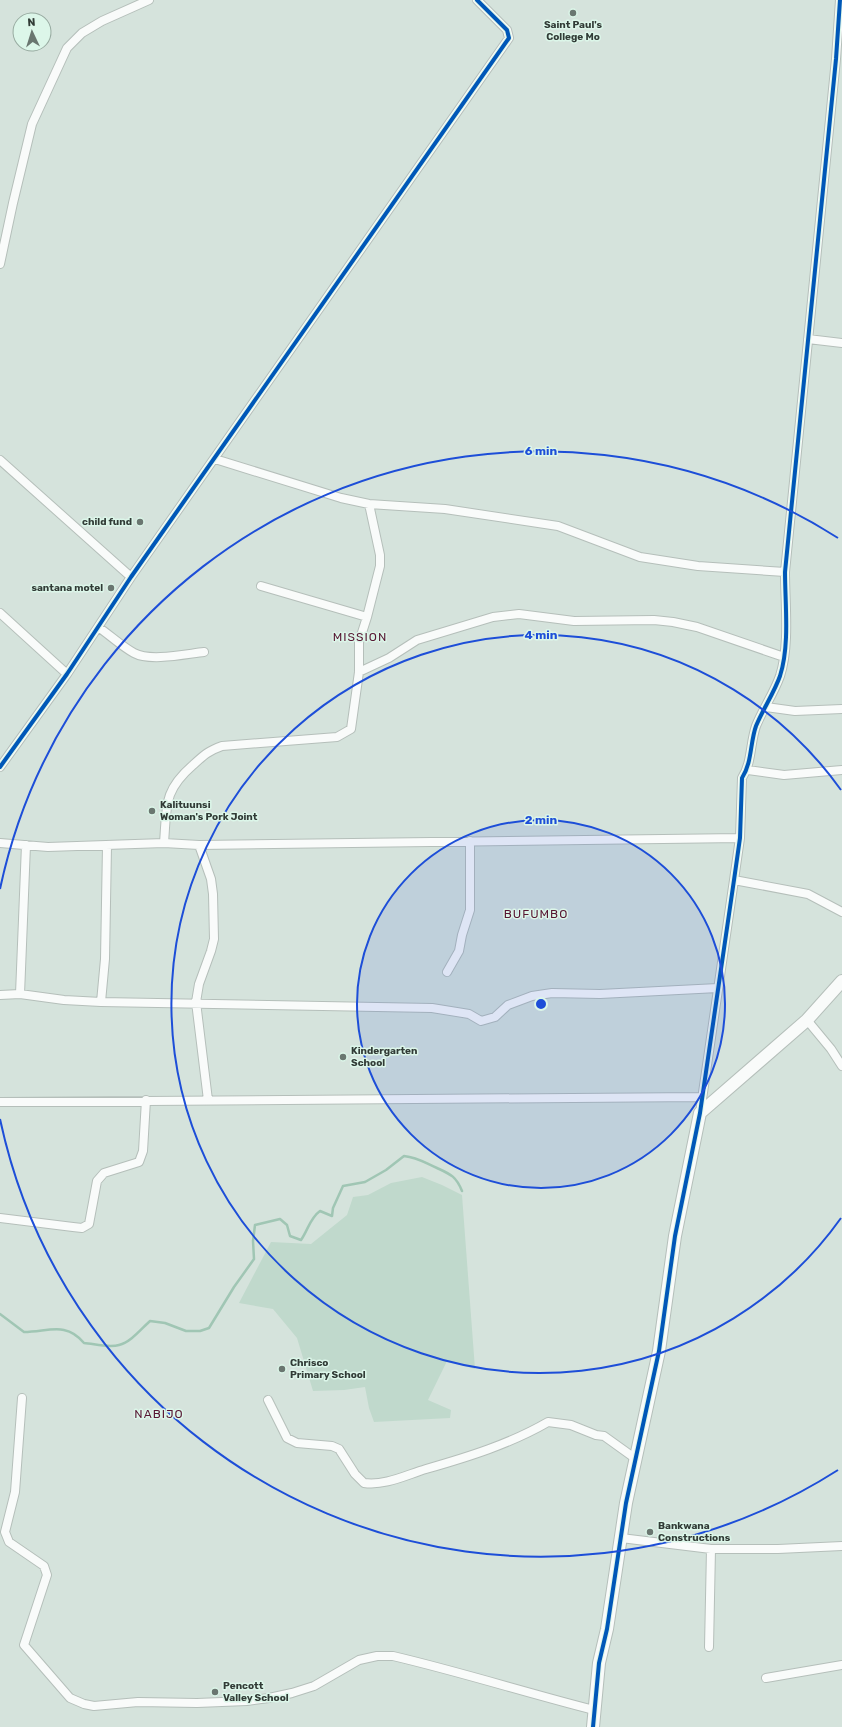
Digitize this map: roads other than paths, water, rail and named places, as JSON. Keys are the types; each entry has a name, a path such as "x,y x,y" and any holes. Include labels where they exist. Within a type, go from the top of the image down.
{"street":[{"path":"0,264 32,124 67,48 82,33 102,21 149,0"},
{"path":"0,767 67,674 131,578 508,38 507,30 478,0"},
{"path":"595,1727 594,1710 599,1663 607,1629 626,1503 659,1351 675,1240 700,1112 740,838 742,778 748,770 756,726 778,682 784,657 785,572 808,339 839,60 840,0"},
{"path":"808,339 842,343"},
{"path":"215,459 341,498 369,504 445,510 516,519 558,526 640,557 698,566 785,572"},
{"path":"0,460 131,578"},
{"path":"164,843 168,799 174,785 184,773 210,750 222,746 337,737 344,734 350,728 359,672 359,642 367,618 380,566 380,555 369,504"},
{"path":"261,586 367,618"},
{"path":"0,613 67,674"},
{"path":"359,672 389,658 417,640 493,617 519,614 574,621 654,620 673,622 697,627 784,657"},
{"path":"98,627 134,653 142,656 152,657 204,652"},
{"path":"766,707 795,711 842,709"},
{"path":"748,770 784,775 842,770"},
{"path":"0,843 48,847 164,843 199,845 740,838"},
{"path":"447,972 459,951 462,935 470,910 470,841"},
{"path":"20,994 26,845"},
{"path":"199,845 211,879 214,939 199,984 196,1002 208,1100"},
{"path":"101,1002 105,959 107,846"},
{"path":"734,880 808,894 842,912"},
{"path":"700,1112 807,1020 842,981"},
{"path":"0,995 20,994 64,1000 101,1002 196,1002 432,1008 469,1014 481,1021 494,1017 508,1005 532,996 552,993 600,994 718,988"},
{"path":"807,1020 831,1049 842,1066"},
{"path":"0,1102 701,1097"},
{"path":"0,1218 82,1228 89,1224 97,1181 104,1173 139,1162 143,1151 146,1100"},
{"path":"22,1398 15,1492 5,1532 9,1542 44,1566 46,1570 47,1575 24,1645 70,1698 84,1704 94,1706 138,1702 196,1703 247,1701 292,1693 314,1686 359,1660 377,1656 393,1656 492,1681 543,1697 594,1710"},
{"path":"268,1400 287,1438 297,1443 332,1446 339,1449 355,1474 364,1483 383,1483 466,1458 528,1433 548,1422 571,1425 596,1435 604,1436 636,1459"},
{"path":"621,1538 711,1549 778,1549 842,1546"},
{"path":"709,1647 711,1549"},
{"path":"766,1678 842,1665"}],"waterway":[{"path":"0,1314 24,1332 56,1329 63,1330 77,1336 84,1343 106,1346 115,1346 128,1341 150,1321 165,1323 186,1331 200,1331 209,1328 234,1287 254,1259 253,1241 255,1225 280,1219 287,1225 290,1236 301,1240 311,1221 320,1211 332,1216 333,1208 343,1186 365,1182 386,1170 404,1156 421,1160 449,1174 455,1179 462,1191"}],"place":[{"name":"Saint Paul's College Mo","path":"573,13"},
{"name":"child fund","path":"140,522"},
{"name":"santana motel","path":"111,588"},
{"name":"Kalituunsi Woman's Pork Joint","path":"152,811"},
{"name":"Kindergarten School","path":"343,1057"},
{"name":"Chrisco Primary School","path":"282,1369"},
{"name":"Bankwana Constructions","path":"650,1532"},
{"name":"Pencott Valley School","path":"215,1692"}],"district":[{"name":"MISSION","path":"360,637"},
{"name":"BUFUMBO","path":"536,914"},
{"name":"NABIJO","path":"159,1414"}]}
